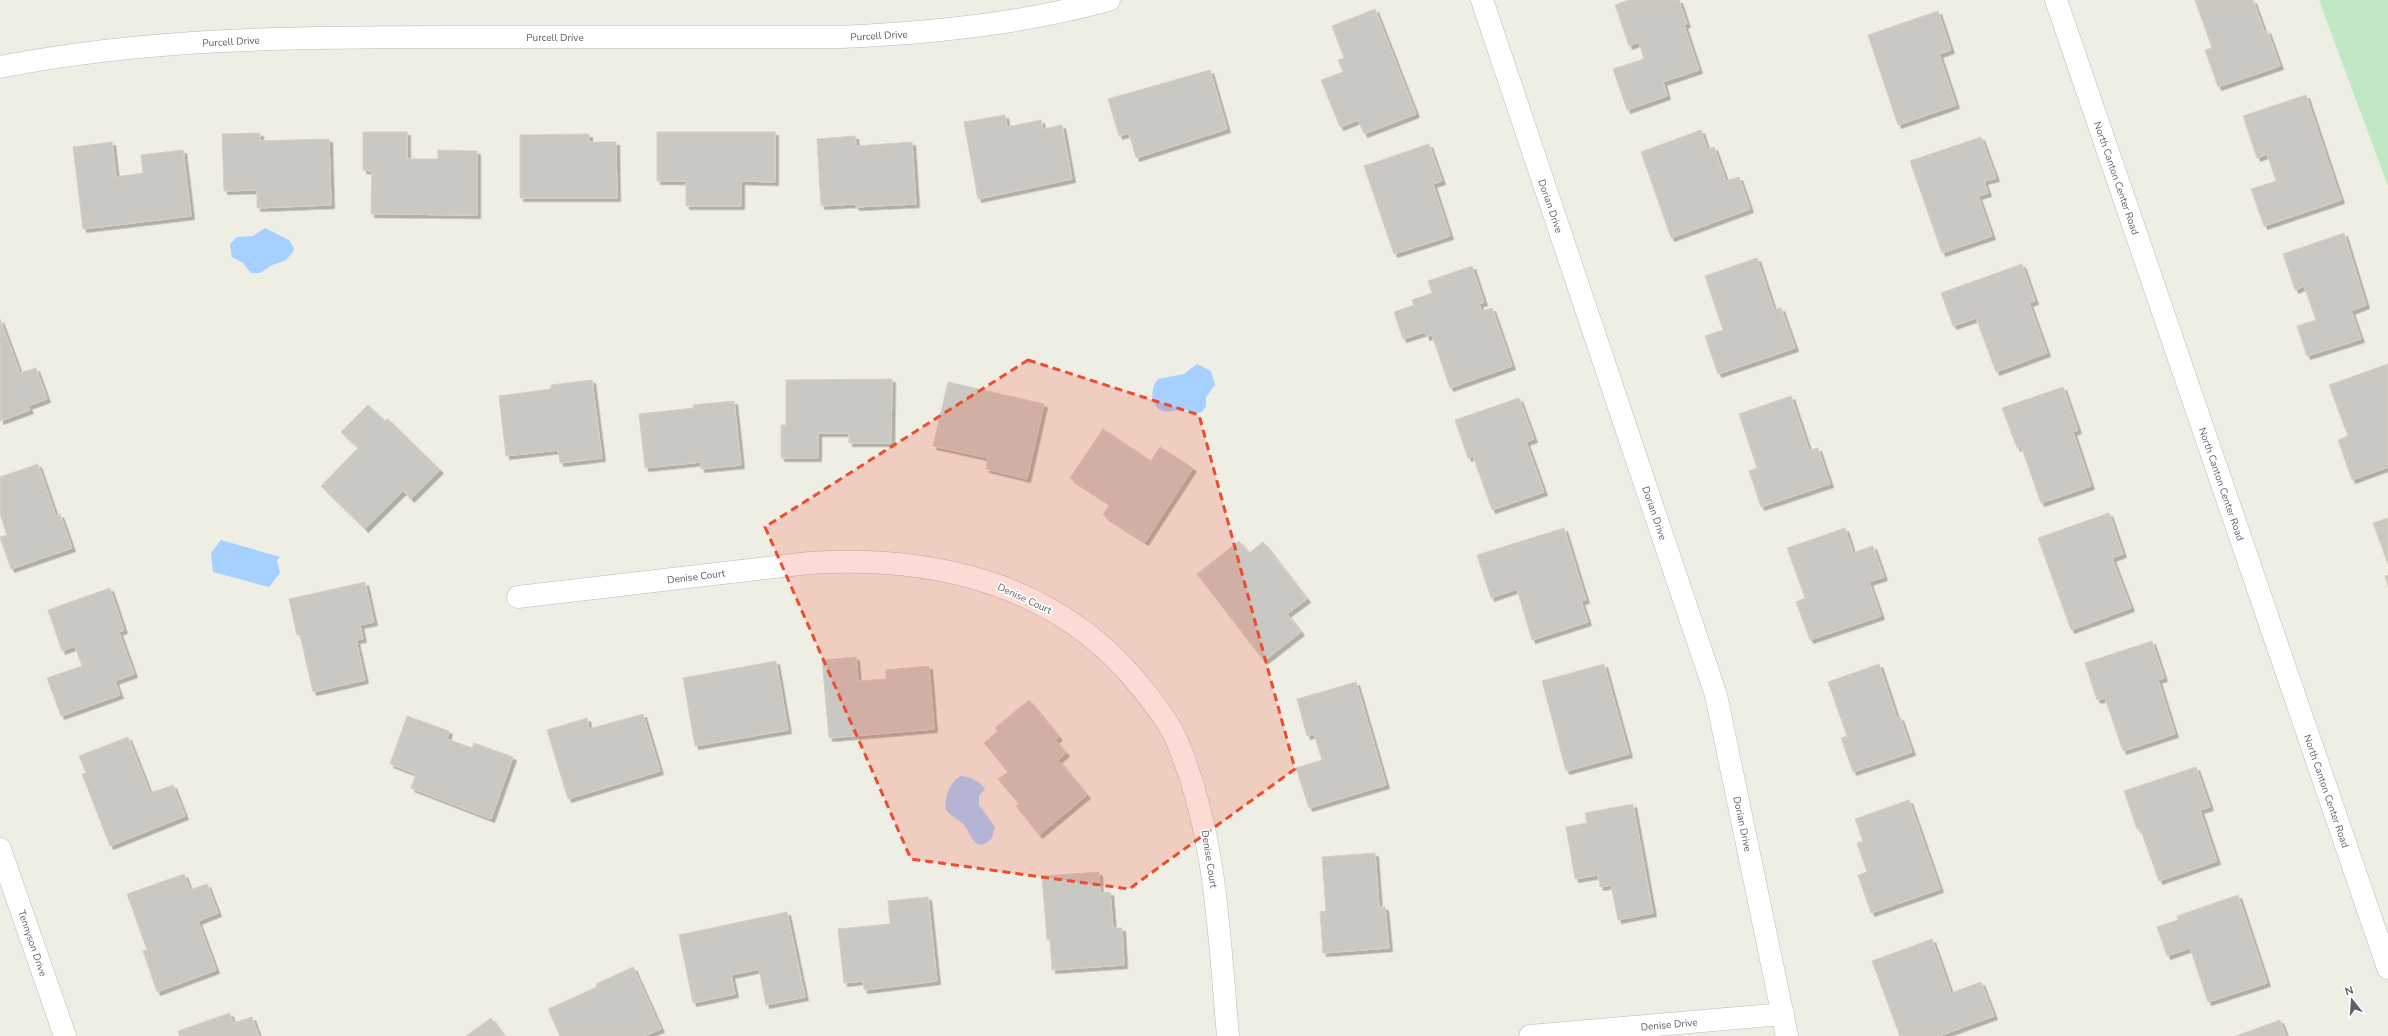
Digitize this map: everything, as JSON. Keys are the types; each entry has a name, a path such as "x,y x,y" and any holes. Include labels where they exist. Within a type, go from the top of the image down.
{"street":[{"name":"Purcell Drive","path":"0,68 35,60 156,45 293,38 840,37 907,34 996,24 1109,0"},
{"name":"Dorian Drive","path":"1482,0 1716,695 1787,1036"},
{"name":"North Canton Center Road","path":"2056,0 2388,968"},
{"name":"Denise Court","path":"518,597 809,563 851,560 893,562 948,570 1002,586 1048,607 1088,634 1123,666 1154,703 1178,743 1203,819 1214,873 1228,1036"},
{"name":"Tennyson Drive","path":"0,849 65,1036"},
{"name":"Denise Drive","path":"1530,1036 1783,1014"}],"highlighted area":[{"path":"1028,360 1199,415 1295,769 1129,889 911,859 765,527"}],"green space":[{"path":"2319,0 2388,0 2388,186"}],"water":[{"path":"265,228 289,240 294,248 293,252 285,261 272,265 260,273 251,273 243,263 232,257 230,244 237,237 253,236"},
{"path":"1197,364 1211,371 1215,385 1206,397 1206,406 1202,412 1193,414 1183,408 1167,412 1157,408 1154,404 1152,394 1155,383 1158,379 1184,374"},
{"path":"221,540 280,557 277,560 280,573 269,587 213,572 211,553"},
{"path":"961,776 975,780 985,789 979,796 979,805 995,827 992,838 981,845 974,841 963,824 946,810 946,800 949,790 957,778"}],"building":[{"path":"1629,0 1679,0 1687,24 1684,25 1699,70 1663,82 1667,96 1627,110 1613,69 1644,59 1639,42 1629,46 1615,5"},
{"path":"2195,0 2253,0 2264,31 2267,30 2280,66 2218,87 2205,50 2212,48"},
{"path":"1375,9 1416,114 1364,134 1358,120 1340,127 1321,80 1343,72 1338,60 1344,58 1332,26"},
{"path":"1938,11 1951,50 1939,54 1956,105 1898,125 1868,35"},
{"path":"1210,70 1227,129 1136,158 1129,133 1119,136 1108,99"},
{"path":"2306,95 2341,200 2264,226 2251,189 2276,181 2267,154 2257,158 2243,116"},
{"path":"1005,115 1007,127 1041,120 1043,129 1062,125 1072,179 978,199 964,122"},
{"path":"1701,130 1707,149 1714,147 1726,181 1739,177 1750,209 1671,238 1641,152"},
{"path":"363,132 407,132 407,159 438,159 438,150 477,151 477,215 371,214 372,171 363,170"},
{"path":"657,132 775,132 775,182 741,181 741,206 686,206 686,181 657,181"},
{"path":"260,133 260,141 329,139 331,205 257,208 257,190 224,191 222,134"},
{"path":"589,134 589,142 616,142 617,198 520,198 520,135"},
{"path":"855,136 856,146 912,142 916,204 856,207 855,204 821,206 817,139"},
{"path":"1981,137 1996,178 1984,181 1988,193 1978,196 1992,236 1942,253 1910,161"},
{"path":"112,142 116,177 143,173 141,155 183,150 191,216 83,229 73,147"},
{"path":"1429,144 1442,181 1433,184 1450,236 1394,254 1364,166"},
{"path":"2344,233 2366,305 2351,311 2361,339 2307,356 2297,326 2316,320 2304,286 2295,290 2283,254"},
{"path":"1757,258 1774,310 1781,308 1795,348 1718,374 1705,336 1723,330 1705,276"},
{"path":"2022,264 2035,301 2029,303 2047,353 1996,372 1976,318 1953,326 1941,293"},
{"path":"1472,266 1484,302 1479,304 1482,311 1492,308 1512,366 1450,388 1432,335 1426,337 1425,332 1403,339 1394,312 1414,305 1412,300 1432,293 1428,281"},
{"path":"0,319 20,373 36,368 47,399 28,406 30,410 0,421"},
{"path":"2388,364 2388,467 2352,480 2338,440 2348,436 2329,385"},
{"path":"892,379 891,443 849,443 849,433 818,433 818,458 781,458 781,425 786,425 786,380"},
{"path":"592,380 602,458 560,463 558,450 506,456 499,396 551,389 551,385"},
{"path":"948,382 1044,404 1027,479 986,469 988,458 933,446"},
{"path":"2063,387 2078,430 2073,432 2091,486 2041,503 2021,446 2017,448 2002,408"},
{"path":"1791,396 1809,450 1818,448 1830,484 1761,507 1749,471 1757,468 1739,414"},
{"path":"1519,398 1534,439 1526,442 1544,492 1492,510 1473,456 1468,458 1455,420"},
{"path":"734,401 741,465 701,469 701,462 645,468 639,414 694,408 693,405"},
{"path":"368,405 385,421 388,419 440,470 411,499 403,491 365,529 321,486 358,448 341,432"},
{"path":"1103,429 1151,461 1160,447 1193,468 1145,542 1103,515 1110,504 1070,478"},
{"path":"38,464 56,516 60,514 72,548 11,569 0,537 7,535 0,514 0,477"},
{"path":"2109,513 2123,554 2112,558 2131,608 2071,630 2038,538"},
{"path":"2388,518 2388,564 2373,523"},
{"path":"1564,528 1586,600 1581,601 1588,622 1532,640 1517,589 1491,598 1477,555"},
{"path":"1845,528 1853,553 1873,546 1884,577 1869,582 1881,616 1810,640 1796,602 1805,598 1787,548"},
{"path":"1239,541 1249,553 1263,542 1307,599 1287,614 1301,632 1264,661 1197,574"},
{"path":"2388,575 2388,586 2385,576"},
{"path":"365,582 374,622 360,625 363,639 356,640 365,680 313,692 300,635 297,635 289,599"},
{"path":"110,588 124,630 119,632 134,674 115,681 120,695 61,716 47,678 82,666 75,646 62,651 48,610"},
{"path":"2152,641 2164,678 2158,680 2175,734 2123,751 2105,698 2097,700 2085,663"},
{"path":"856,657 858,681 886,679 886,670 929,666 934,729 829,738 822,660"},
{"path":"776,661 788,730 695,746 683,678"},
{"path":"1604,664 1629,754 1566,771 1542,681"},
{"path":"1879,664 1897,718 1900,717 1912,752 1853,772 1841,738 1847,736 1828,682"},
{"path":"1356,682 1386,785 1309,808 1296,768 1322,760 1314,734 1307,736 1297,699"},
{"path":"1029,700 1059,737 1055,740 1066,753 1058,760 1087,795 1039,835 1016,806 1019,804 998,779 1008,772 984,743 998,731 995,728"},
{"path":"643,714 660,771 568,799 547,730 587,718 589,729"},
{"path":"407,716 449,731 447,739 472,748 474,743 513,757 491,819 411,788 416,774 390,764"},
{"path":"128,737 150,793 173,785 185,816 110,846 82,774 86,773 79,756"},
{"path":"2196,767 2210,807 2200,810 2217,861 2159,881 2140,828 2137,829 2124,791"},
{"path":"1909,800 1940,889 1871,913 1858,875 1867,872 1857,843 1863,841 1855,819"},
{"path":"1633,804 1653,913 1618,920 1611,885 1600,887 1598,875 1575,879 1566,827 1587,823 1585,813"},
{"path":"1375,853 1379,907 1385,907 1389,948 1323,953 1320,912 1326,911 1322,857"},
{"path":"1099,872 1100,893 1110,892 1113,928 1122,928 1124,965 1052,970 1050,939 1047,940 1042,876"},
{"path":"184,874 190,890 207,884 218,913 198,921 216,970 157,992 143,951 147,950 127,894"},
{"path":"2238,895 2267,983 2208,1002 2190,948 2167,956 2157,927 2178,920 2177,916"},
{"path":"928,897 937,981 864,990 863,981 844,983 838,929 890,924 888,901"},
{"path":"787,912 805,997 766,1005 759,969 731,975 735,994 693,1003 679,935"},
{"path":"1932,939 1951,993 1981,982 1994,1016 1939,1036 1900,1036 1872,961"},
{"path":"633,967 661,1029 644,1036 560,1036 548,1009 597,987 596,984"},
{"path":"230,1013 233,1023 252,1017 259,1036 180,1036 178,1031"},
{"path":"491,1018 504,1036 466,1036"},
{"path":"2280,1020 2286,1036 2236,1036"}]}
